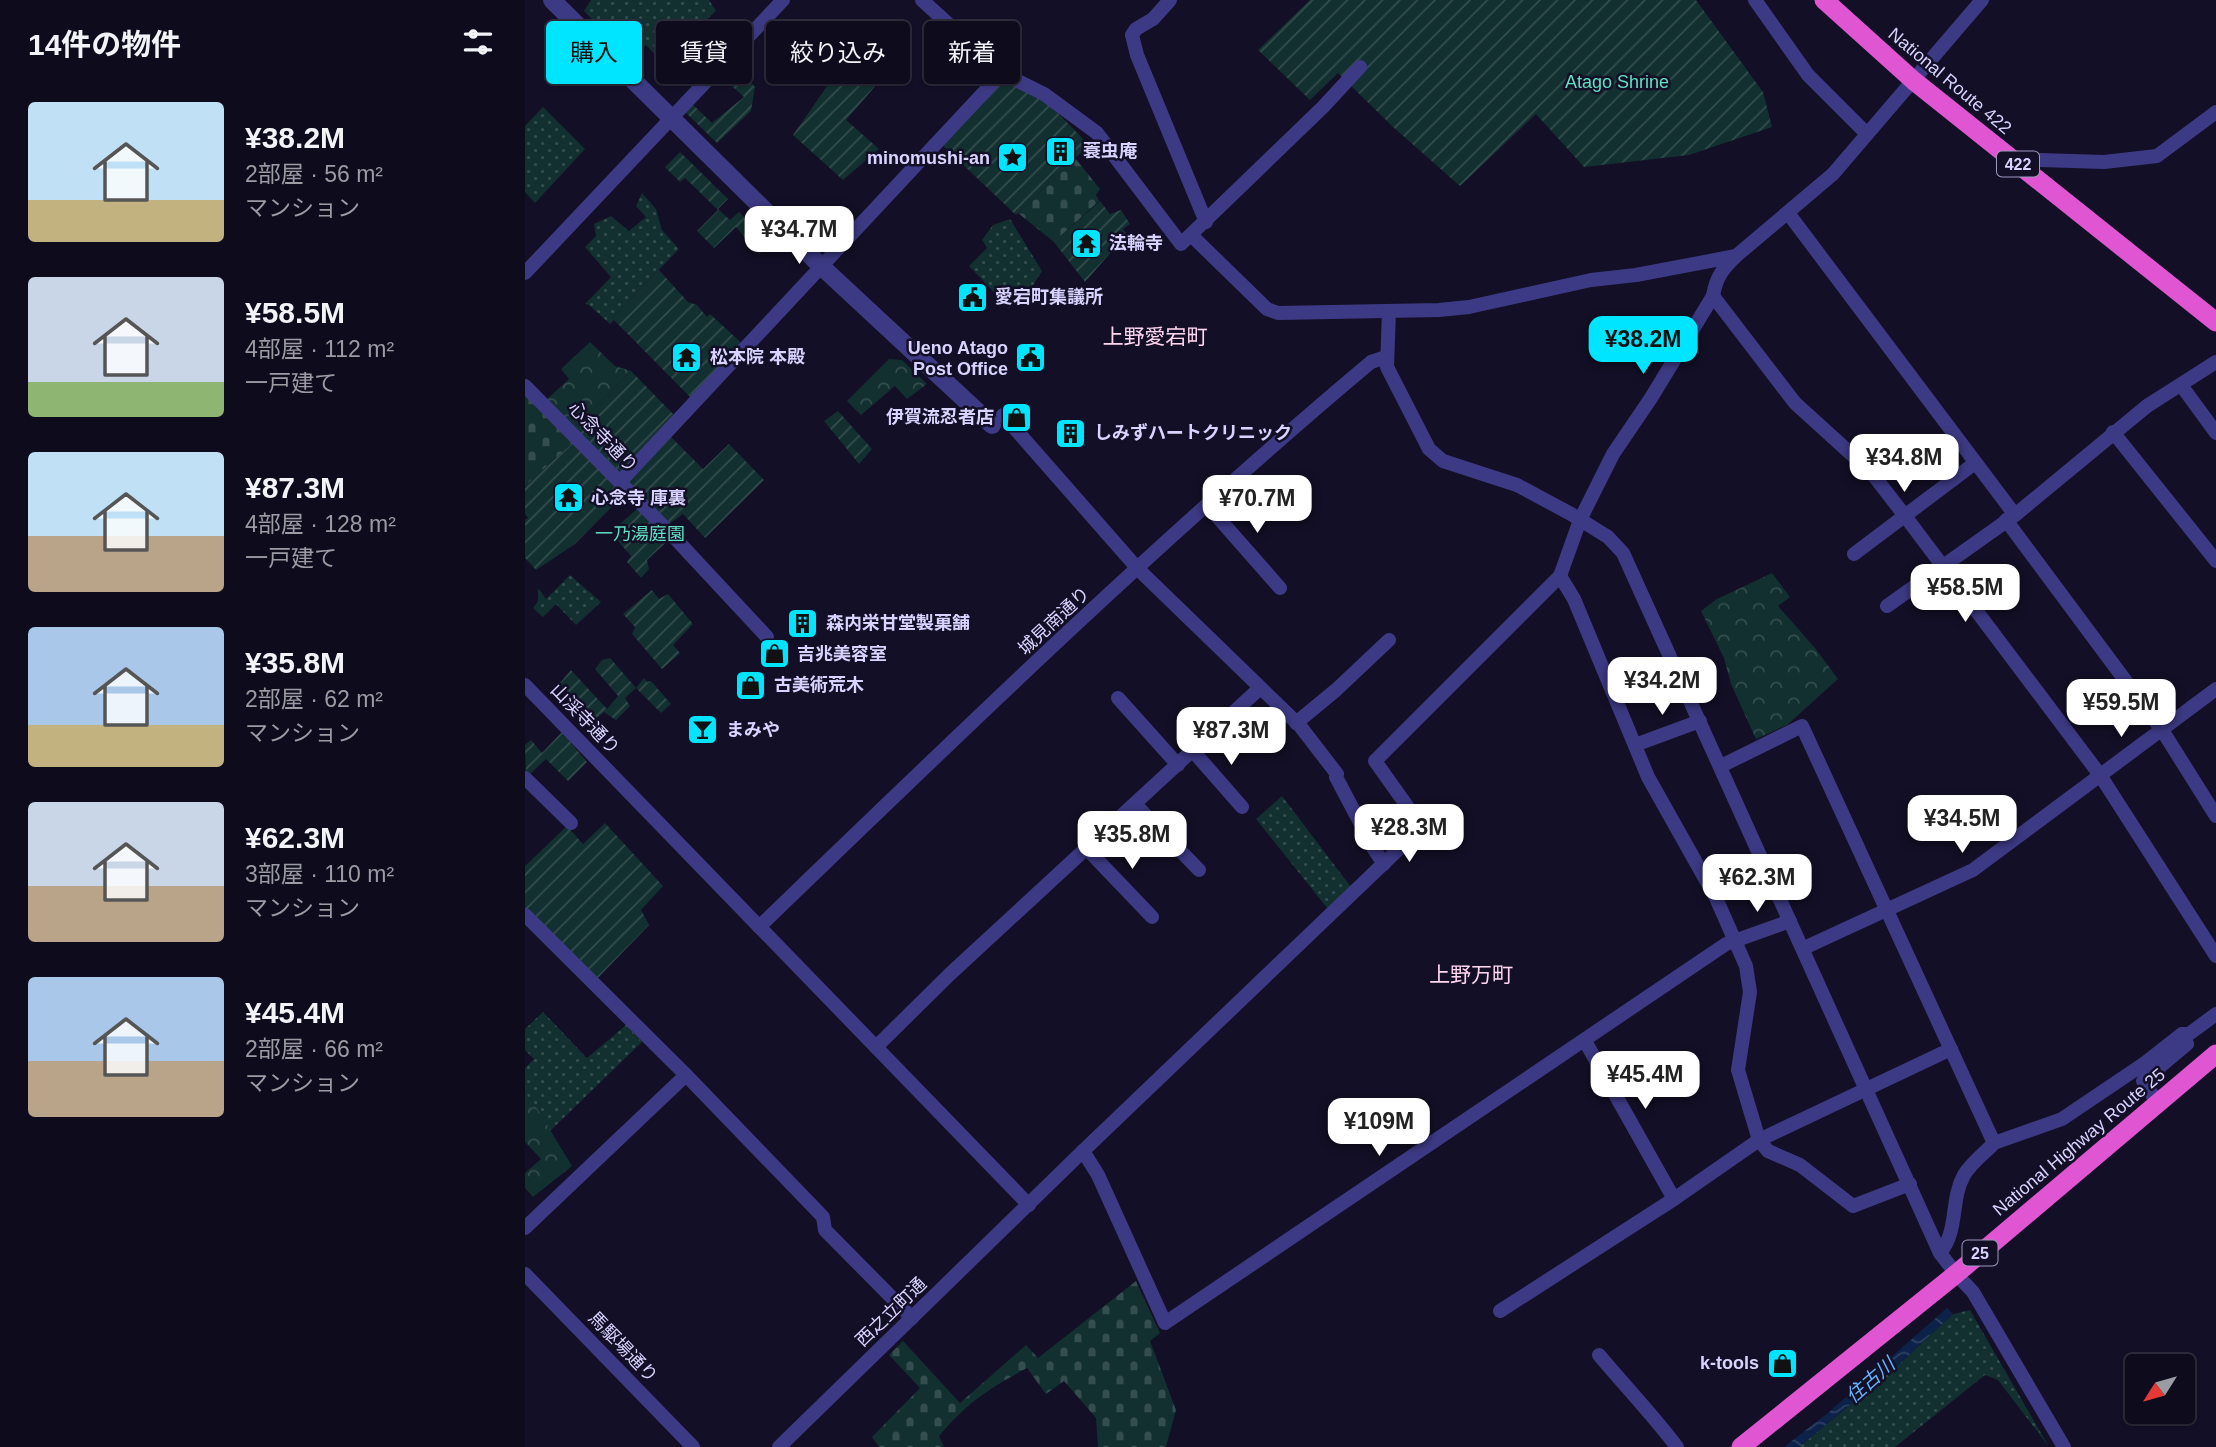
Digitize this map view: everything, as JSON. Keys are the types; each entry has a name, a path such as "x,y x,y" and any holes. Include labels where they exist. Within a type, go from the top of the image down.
{"highway":[{"name":"National Route 422","path":"1824,0 1914,81 2216,322"},
{"name":"National Highway Route 25","path":"1741,1447 1956,1274 2216,1054"}],"street":[{"path":"552,0 822,267 997,420 1137,569 1296,723 1337,774 1336,777 1384,864"},
{"path":"525,273 783,0"},
{"path":"922,0 945,21"},
{"path":"1170,0 1153,19 1136,29 1132,35 1137,55 1206,222"},
{"path":"1755,0 1808,75 1867,134"},
{"path":"1910,1184 1853,1206 1800,1165 1768,1152 1759,1140 1738,1070 1750,992 1747,966 1716,898 1648,777 1574,599 1560,576 1580,520 1613,454 1651,398 1713,296 1721,271 1833,174 1982,0"},
{"path":"1020,82 1044,94 1097,132 1181,244 1360,67"},
{"path":"620,482 992,84"},
{"path":"2012,159 2104,162 2157,156 2216,112"},
{"path":"1788,212 1975,463 2010,517 2162,730 2216,816"},
{"path":"1191,235 1267,309 1278,313 1469,307 1591,280 1636,275 1736,256"},
{"path":"1713,296 1795,403 1871,472 1905,516 2101,775 2216,956"},
{"path":"1389,311 1387,367 1429,450 1456,467 1517,485 1608,537 1623,553 1940,1252 1973,1292 2064,1447"},
{"name":"城見南通り","path":"759,927 1268,448 1371,362 1386,357"},
{"path":"1887,606 2010,517 2147,406 2216,362"},
{"path":"2181,385 2216,433"},
{"name":"心念寺通り","path":"525,386 767,637"},
{"path":"2113,432 2216,561"},
{"path":"1854,554 1975,463"},
{"path":"1207,505 1280,588"},
{"name":"西之立町通","path":"779,1447 1412,834 1412,813 1375,761 1560,576"},
{"path":"1296,723 1389,640"},
{"name":"山渓寺通り","path":"525,685 1029,1205"},
{"path":"876,1047 950,974 1260,688"},
{"path":"1804,948 1973,870 2216,689"},
{"path":"1118,698 1178,765"},
{"path":"1635,745 1700,721"},
{"path":"1721,766 1803,726 1994,1143"},
{"path":"1193,751 1242,807"},
{"path":"525,778 571,823"},
{"path":"1135,804 1199,870"},
{"path":"1087,849 1151,917"},
{"path":"525,915 686,1075 823,1217 825,1230 912,1318"},
{"path":"1083,1151 1098,1175 1165,1323 1726,944 1790,920"},
{"path":"1940,1252 1950,1241 1957,1193 1965,1175 1994,1143 2062,1119 2145,1063 2182,1034 2189,1034 2216,1014"},
{"path":"2158,1103 2143,1081 2187,1044 2182,1034"},
{"path":"1585,1041 1674,1199"},
{"path":"1500,1311 1674,1199 1759,1140 1951,1049"},
{"path":"525,1228 686,1075"},
{"name":"馬駆場通り","path":"525,1274 693,1447"},
{"path":"1599,1356 1647,1407 1677,1447"}],"green space":[{"path":"591,0 709,0 716,11 705,21 656,21 656,56 646,45 642,49 642,21 594,21 584,11"},
{"name":"Atago Shrine","path":"1310,0 1696,0 1763,92 1772,127 1689,155 1584,167 1536,114 1460,186 1393,127 1338,73 1310,100 1258,50"},
{"path":"729,84 752,84 755,87 751,111 717,143 682,109 689,101 712,123 744,97"},
{"path":"829,84 877,84 846,120 879,149 843,180 793,135"},
{"path":"992,84 1018,84 1056,111 1089,145 1016,215 939,142"},
{"path":"543,107 585,149 535,203 525,192 525,126"},
{"path":"680,152 728,199 718,209 730,220 739,212 772,243 759,254 736,227 714,248 697,231 718,210 685,178 680,182 665,167"},
{"path":"1075,158 1100,189 1096,195 1099,201 1054,242 1018,213"},
{"path":"642,193 656,209 662,230 679,249 612,318 614,320 610,324 585,304 611,277 585,247 596,236 594,224 611,216 629,231 646,217 636,206"},
{"path":"1100,201 1110,214 1121,210 1130,224 1123,229 1127,234 1085,282 1054,242"},
{"path":"1010,219 1042,271 1028,293 1009,308 969,266 987,248 982,240 993,225"},
{"path":"659,270 688,302 697,305 707,317 710,314 747,348 694,401 612,318"},
{"path":"590,342 615,366 631,371 571,431 543,403 569,379 561,369"},
{"path":"889,359 902,360 927,384 907,399 895,386 861,415 847,401"},
{"path":"631,371 679,420 620,481 628,490 575,544 536,570 525,558 525,520 528,518 525,514 525,486 577,439 571,431"},
{"path":"525,391 578,438 525,486"},
{"path":"838,411 872,449 859,464 824,421"},
{"name":"一乃湯庭園","path":"668,434 703,469 729,444 764,480 705,538 683,514 665,527 673,536 647,560 649,569 641,578 627,562 631,556 610,532 642,505 623,480"},
{"path":"1772,573 1790,597 1778,606 1838,679 1787,725 1756,739 1731,684 1724,658 1701,611 1717,599"},
{"path":"570,575 601,602 576,625 556,604 543,617 533,608 538,601 538,588 546,599"},
{"path":"652,590 659,599 668,594 693,624 673,645 680,653 662,669 632,634 635,627 623,614"},
{"path":"610,658 636,688 625,698 630,706 616,720 604,712 594,720 559,684 571,670 607,709 618,696 595,669 602,660"},
{"path":"644,678 647,682 651,681 671,704 661,713 636,688"},
{"path":"562,732 587,762 568,781 546,759 526,778 525,745 531,740 542,753"},
{"path":"1282,796 1351,887 1328,909 1256,819"},
{"path":"605,823 663,886 641,910 649,925 593,983 525,915 525,866 567,826 583,844"},
{"path":"543,1012 587,1058 626,1025 642,1042 549,1132 525,1093 525,1068 534,1059 525,1050 525,1029"},
{"path":"525,1093 572,1166 533,1197 525,1188 525,1173 541,1159 525,1142"},
{"path":"1136,1281 1160,1333 1150,1341 1176,1410 1166,1447 1098,1447 1096,1418 1064,1381 1046,1394 1027,1368 969,1405 939,1436 944,1447 879,1447 872,1437 920,1388 889,1355 903,1341 960,1403 1026,1345 1038,1358"},
{"path":"1970,1310 2049,1447 1998,1380 1985,1375 1895,1447 1799,1447 1897,1366 1953,1314"}],"water":[{"name":"住古川","path":"1947,1308 1953,1314 1897,1366 1799,1447 1784,1447 1829,1412"}],"place":[{"name":"蓑虫庵","path":"1060,151"},
{"name":"minomushi-an","path":"1013,158"},
{"name":"法輪寺","path":"1086,243"},
{"name":"愛宕町集議所","path":"972,297"},
{"name":"松本院 本殿","path":"687,357"},
{"name":"Ueno Atago Post Office","path":"1031,358"},
{"name":"伊賀流忍者店","path":"1017,417"},
{"name":"しみずハートクリニック","path":"1071,433"},
{"name":"心念寺 庫裏","path":"568,498"},
{"name":"森内栄甘堂製菓舗","path":"803,623"},
{"name":"吉兆美容室","path":"774,654"},
{"name":"古美術荒木","path":"751,685"},
{"name":"まみや","path":"703,730"},
{"name":"k-tools","path":"1782,1363"}],"district":[{"name":"上野愛宕町","path":"1155,337"},
{"name":"上野万町","path":"1471,975"}]}
